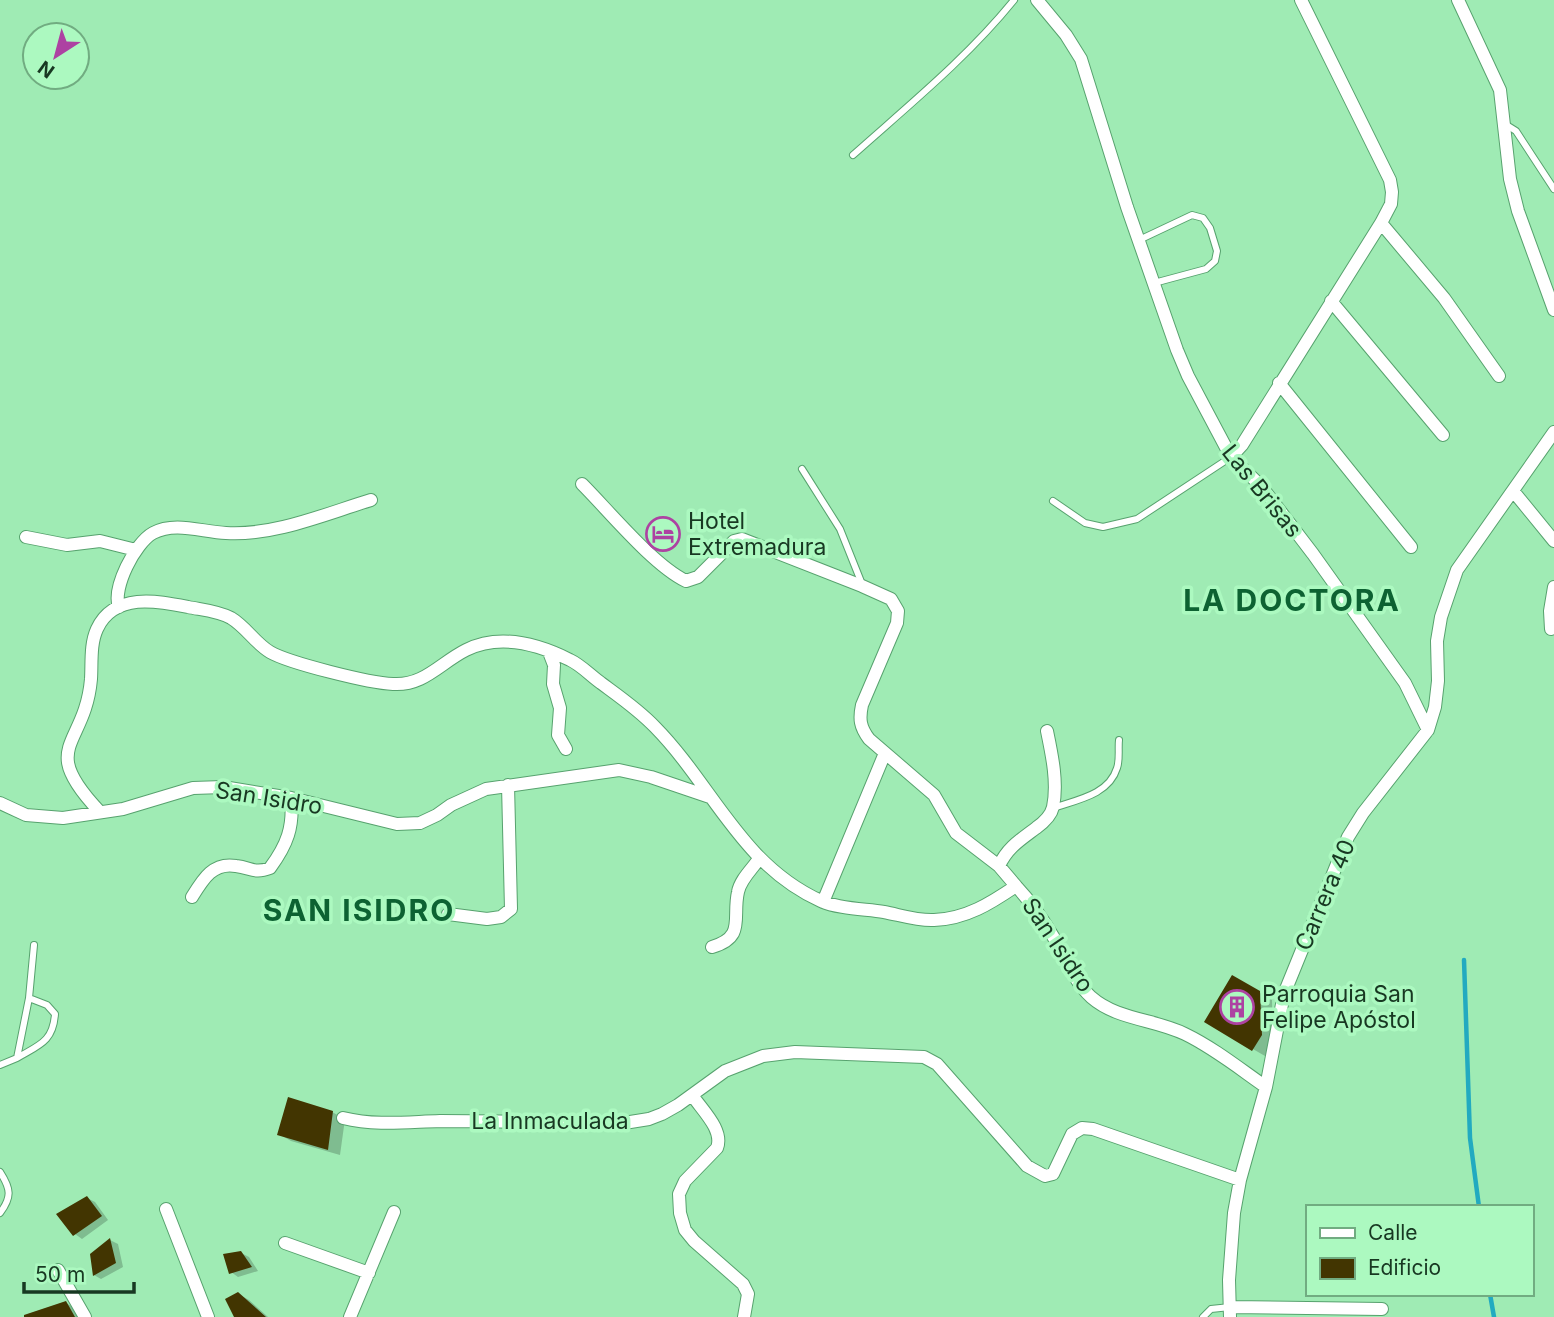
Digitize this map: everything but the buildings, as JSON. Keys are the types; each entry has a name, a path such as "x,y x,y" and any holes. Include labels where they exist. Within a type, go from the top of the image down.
{"street":[{"name":"Las Brisas","path":"1037,0 1066,35 1081,59 1177,350 1231,457 1261,486 1321,565 1405,683 1428,730"},
{"path":"1231,457 1242,445 1391,204 1390,180 1301,0"},
{"path":"1458,0 1500,90 1510,179 1518,211 1554,310"},
{"path":"1381,223 1444,298 1499,376"},
{"path":"1331,301 1443,435"},
{"path":"1279,383 1411,547"},
{"name":"Carrera 40","path":"1230,1312 1231,1243 1240,1180 1266,1087 1284,994 1341,852 1357,821 1428,730 1436,694 1437,642 1441,617 1457,570 1554,432"},
{"path":"582,484 636,540 676,576 686,581 698,577 734,541 742,539 891,599 898,611 897,623 859,717 861,728 869,739 934,795 957,833 999,866 1016,886"},
{"path":"1514,492 1554,541"},
{"path":"99,811 69,774 66,755 89,699 95,631 102,620 119,607 117,598 121,580 144,539 164,529 176,527 238,534 264,531 371,500"},
{"path":"26,537 67,545 100,541 136,550"},
{"path":"1551,629 1550,611 1554,587"},
{"name":"San Isidro","path":"119,607 138,601 161,601 209,610 229,617 271,653 384,683 404,685 422,680 466,650 489,642 514,640 572,660 657,728 759,859 785,880 823,902 934,920 971,914 1016,886 1037,911 1070,971 1104,1007 1185,1034 1266,1087"},
{"path":"549,652 554,665 553,684 560,708 558,735 566,749"},
{"path":"999,866 1005,853 1049,816 1053,808 1054,780 1047,732"},
{"path":"823,902 885,753"},
{"name":"San Isidro","path":"0,803 26,815 63,818 123,809 193,788 223,787 291,798 397,824 409,824 420,823 485,789 619,770 651,776 713,799"},
{"path":"448,914 487,919 501,917 511,909 508,785"},
{"path":"192,897 205,876 215,868 235,865 258,872 270,869 286,841 293,819 291,798"},
{"path":"712,947 731,936 737,923 738,892 759,859"},
{"name":"La Inmaculada","path":"343,1118 364,1124 439,1121 624,1123 662,1114 725,1071 763,1056 795,1052 924,1057 937,1064 1027,1166 1045,1177 1054,1174 1072,1134 1082,1128 1093,1129 1240,1180"},
{"path":"692,1095 716,1131 719,1141 717,1148 685,1181 679,1194 680,1213 685,1230 694,1241 743,1284 748,1294 744,1317"},
{"path":"166,1209 208,1317"},
{"path":"350,1317 394,1212"},
{"path":"285,1243 369,1273"},
{"path":"58,1270 85,1317"},
{"path":"1230,1312 1382,1309"}],"lane":[{"path":"853,155 937,81 989,30 1014,0"},
{"path":"1504,127 1508,126 1516,131 1554,189"},
{"path":"1139,240 1192,215 1203,218 1210,228 1217,251 1215,261 1206,269 1154,283"},
{"path":"1053,501 1085,523 1103,527 1137,519 1231,457"},
{"path":"802,469 840,530 852,554 862,586"},
{"path":"1053,808 1095,794 1107,783 1117,768 1119,740"},
{"path":"17,1058 29,998 34,945"},
{"path":"0,1065 46,1042 54,1028 55,1014 47,1004 29,998"},
{"path":"0,1172 10,1194 0,1213"},
{"path":"1203,1317 1211,1309 1230,1312"}],"waterway":[{"path":"1464,960 1470,1138 1479,1205"},
{"path":"1490,1296 1494,1317"}],"place":[{"name":"Hotel Extremadura","path":"663,534"},
{"name":"Parroquia San Felipe Apóstol","path":"1237,1007"}],"district":[{"name":"LA DOCTORA","path":"1292,600"},
{"name":"SAN ISIDRO","path":"359,910"}]}
